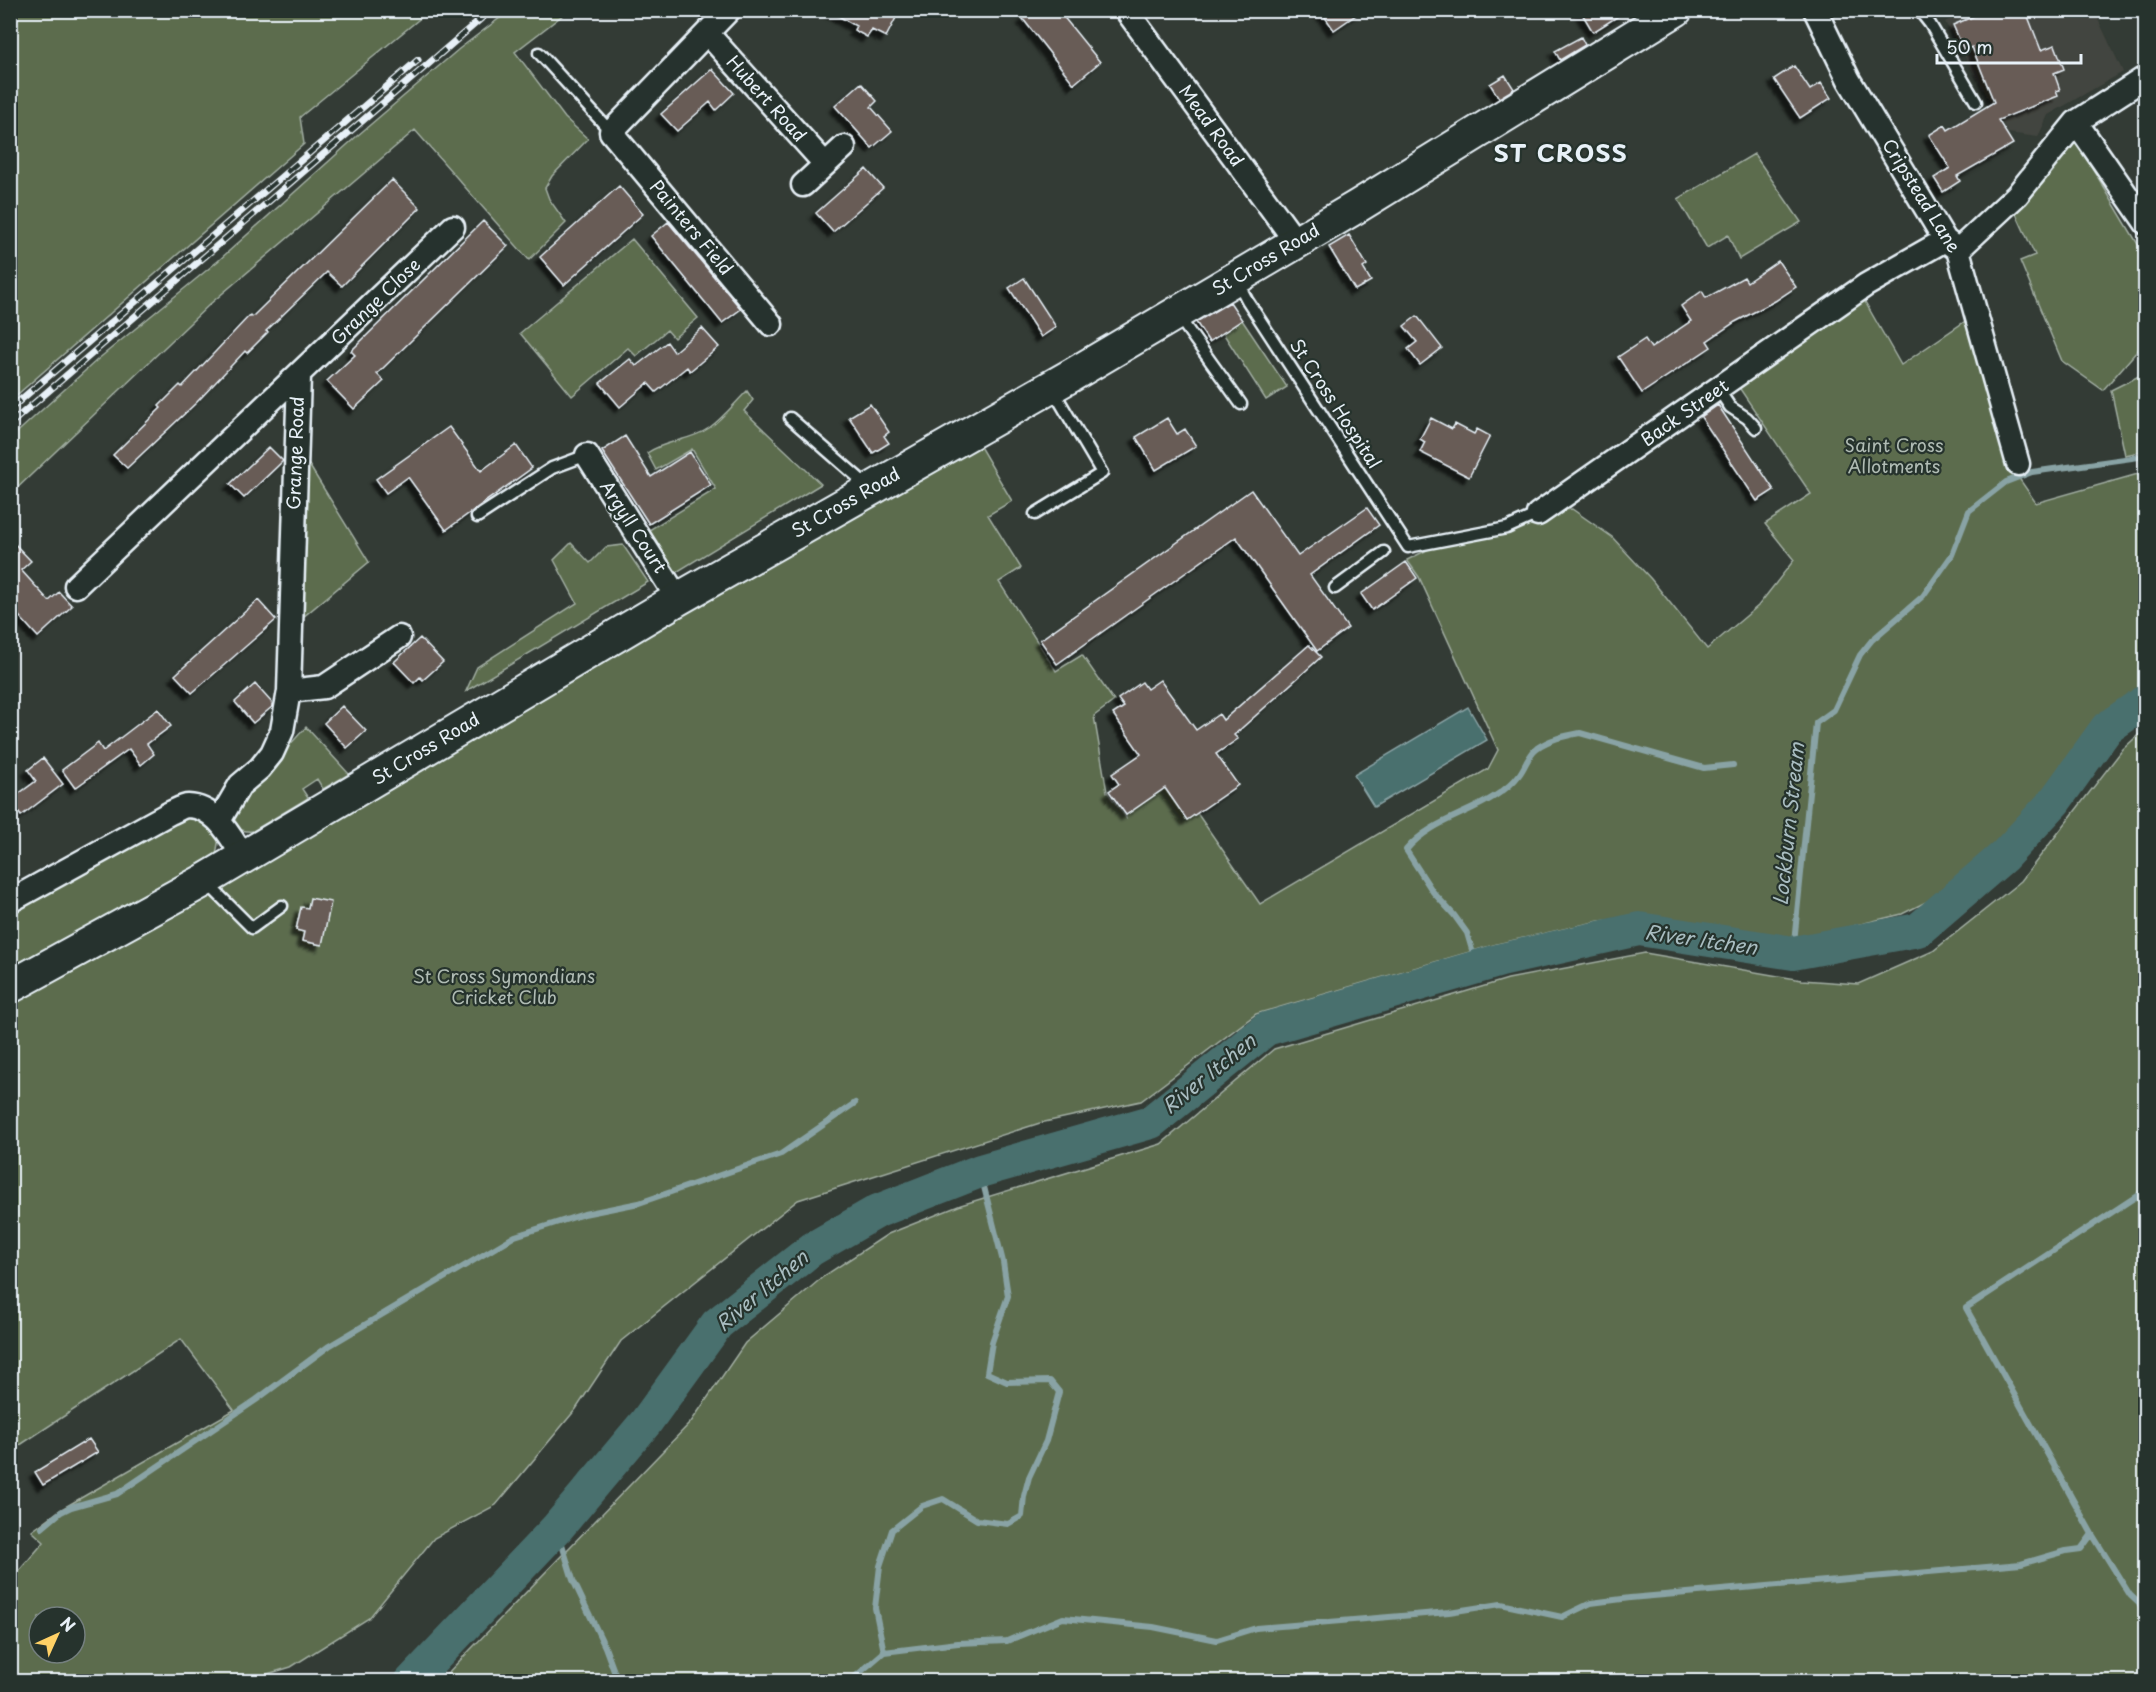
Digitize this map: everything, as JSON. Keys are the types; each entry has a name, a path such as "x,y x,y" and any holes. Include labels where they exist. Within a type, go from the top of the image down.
{"main road":[{"name":"St Cross Road","path":"10,987 204,880 678,599 1051,387 1296,242 1676,10"}],"street":[{"path":"611,132 729,10"},
{"name":"Mead Road","path":"1126,10 1296,242"},
{"name":"Cripstead Lane","path":"1815,10 1850,80 1952,245 2018,464"},
{"name":"Hubert Road","path":"707,33 825,164"},
{"name":"Back Street","path":"1538,514 1866,285 1952,245 2017,195 2076,122 2145,77"},
{"path":"2076,122 2145,224"},
{"name":"Painters Field","path":"611,132 771,324"},
{"path":"803,185 844,147"},
{"name":"Grange Close","path":"299,376 453,227"},
{"name":"Grange Road","path":"76,586 299,376"},
{"name":"Grange Road","path":"219,821 240,785 260,768 272,753 282,731 289,691 299,376"},
{"name":"Argyll Court","path":"587,455 678,599"},
{"path":"289,691 324,687 399,637"},
{"path":"10,901 170,813 188,806 208,812 219,821 243,856"}],"lane":[{"path":"1919,10 1930,24 1976,102"},
{"path":"539,52 611,132"},
{"name":"St Cross Hospital","path":"1235,278 1402,544"},
{"path":"1176,313 1241,404"},
{"path":"1035,514 1102,473 1051,387"},
{"path":"1718,389 1730,407 1747,418 1756,428"},
{"path":"790,418 871,489"},
{"path":"477,517 552,468 587,455"},
{"name":"Back Street","path":"1402,544 1507,528 1538,514"},
{"path":"1335,588 1384,552"},
{"path":"204,880 252,928 282,906"}],"shaded area":[{"path":"1966,11 2094,11 2123,72 2048,115 2038,137 2008,133 1945,22"}],"green space":[{"path":"10,11 429,11 300,117 304,144 11,400"},
{"path":"509,11 568,11 515,52 565,118 588,139 552,176 545,188 549,199 566,223 529,260 415,130 210,304 11,494 11,438 97,360 218,261 357,136 459,49"},
{"path":"2072,134 2145,256 2145,342 2103,390 2062,361 2020,261 2035,255 2014,209"},
{"path":"1754,154 1801,222 1739,259 1728,235 1707,248 1678,199"},
{"path":"632,239 698,318 674,338 667,330 636,356 628,348 572,396 520,333"},
{"path":"1864,300 1901,365 1967,320 2016,474 2036,503 2145,472 2145,682 2083,737 2037,801 1966,874 1932,899 1902,914 1782,943 1650,916 1599,921 1497,944 1256,1014 1141,1101 1040,1123 798,1200 621,1341 576,1409 496,1505 434,1538 369,1618 291,1667 244,1681 11,1681 10,1581 44,1542 32,1531 60,1510 234,1410 181,1339 11,1451 11,999 978,443 1012,501 988,515 1021,568 999,582 1056,671 1082,655 1114,701 1094,716 1107,792 1126,818 1126,815 1165,788 1197,813 1260,904 1488,769 1498,750 1419,577 1407,560 1431,548 1505,532 1547,512 1572,509 1612,537 1651,579 1707,649 1758,606 1794,560 1765,524 1811,494 1738,386"},
{"path":"1242,320 1287,387 1266,400 1223,333"},
{"path":"2145,373 2145,451 2125,455 2111,390"},
{"path":"747,391 753,400 744,411 821,484 675,573 649,530 716,489 692,449 656,470 647,453 662,445 694,436 709,428"},
{"path":"306,460 369,562 303,617"},
{"path":"571,543 590,563 606,547 623,545 648,582 466,691 477,667 577,603 554,560"},
{"path":"306,727 349,774 323,789 317,779 302,789 308,798 253,831 239,829 229,818 233,807"},
{"path":"2145,729 2145,1681 440,1681 691,1422 745,1343 824,1276 888,1234 961,1205 1161,1144 1274,1049 1508,979 1645,953 1802,980 1858,984 1933,951 2021,881 2123,749"},
{"path":"191,815 202,817 219,838 215,861 11,976 10,912 168,823"}],"water":[{"path":"1468,707 1487,740 1374,807 1354,775"}],"building":[{"path":"828,10 900,10 886,37 872,30 867,37 854,30 856,26"},
{"path":"1034,10 1058,10 1100,62 1074,84 1023,19"},
{"path":"1320,10 1363,10 1334,30"},
{"path":"1580,10 1628,10 1593,32"},
{"path":"1989,10 2019,10 2022,16 2027,14 2041,50 2055,45 2064,69 2054,73 2060,90 2056,91 2058,96 1998,120 2013,144 1957,176 1960,181 1943,192 1934,178 1950,168 1929,135 1945,125 1948,130 1994,102 1972,47 1964,50 1953,25"},
{"path":"1581,37 1585,45 1560,60 1555,51"},
{"path":"1794,66 1810,90 1821,83 1831,98 1800,118 1774,79"},
{"path":"712,69 734,93 716,110 710,102 677,131 661,114"},
{"path":"1505,75 1514,89 1499,98 1490,84"},
{"path":"861,83 877,101 871,107 892,131 872,148 835,106"},
{"path":"866,169 883,188 833,232 816,213"},
{"path":"392,180 420,208 342,286 327,272 266,331 268,332 247,353 245,351 197,402 127,468 113,455 250,315 252,317"},
{"path":"619,186 643,214 564,285 540,257"},
{"path":"483,221 508,246 377,374 384,381 354,409 327,381 355,355 351,351"},
{"path":"668,222 741,309 722,323 651,236"},
{"path":"1349,235 1367,265 1363,268 1371,281 1355,290 1329,247"},
{"path":"1778,261 1796,287 1707,341 1711,347 1642,393 1618,357 1645,339 1651,348 1691,321 1681,306 1702,291 1706,298 1744,277 1747,282"},
{"path":"1024,278 1056,327 1041,337 1009,288"},
{"path":"1230,302 1242,320 1209,342 1196,322"},
{"path":"1417,316 1442,348 1420,365 1408,349 1417,342 1404,326"},
{"path":"702,328 719,347 690,371 687,367 656,392 648,383 620,407 600,383 630,359 636,366 667,342 674,352"},
{"path":"870,404 889,432 884,436 889,443 873,453 849,417"},
{"path":"1718,405 1774,490 1757,501 1701,417"},
{"path":"1167,418 1177,434 1185,429 1196,446 1156,470 1136,437"},
{"path":"1431,418 1452,429 1455,424 1474,434 1477,429 1490,436 1469,477 1420,452 1425,442 1420,439"},
{"path":"449,427 481,471 516,445 532,468 446,530 408,477 386,493 376,479"},
{"path":"625,436 651,477 690,452 711,485 649,524 602,451"},
{"path":"269,447 283,461 244,498 230,484"},
{"path":"1251,490 1298,556 1367,508 1379,525 1310,575 1348,628 1317,651 1236,537 1057,664 1040,640"},
{"path":"10,539 31,561 21,570 49,601 59,592 72,606 38,637 10,606"},
{"path":"1406,562 1417,578 1372,610 1361,594"},
{"path":"258,600 276,620 192,693 175,675"},
{"path":"420,638 443,662 423,680 420,677 414,683 394,662"},
{"path":"1309,645 1321,657 1234,735 1238,739 1216,754 1238,785 1187,820 1165,788 1126,815 1109,791 1119,784 1112,774 1141,754 1113,714 1124,707 1118,699 1142,682 1147,689 1160,680 1196,730 1219,714 1223,720"},
{"path":"255,684 273,706 253,723 235,702"},
{"path":"342,706 366,731 347,748 324,723"},
{"path":"158,709 171,726 147,744 154,754 141,765 129,749 75,788 62,770 98,743 103,751"},
{"path":"43,758 63,784 21,816 10,800 36,781 28,770"},
{"path":"310,898 331,902 322,945 302,941 304,932 296,930 301,907 308,908"},
{"path":"89,1439 98,1452 43,1485 35,1472"}],"waterway":[{"name":"Lockburn Stream","path":"1793,953 1816,723 1834,710 1860,655 1872,640 1923,596 1952,555 1969,511 2006,482 2032,472 2146,456"},
{"name":"River Itchen","path":"411,1682 557,1528 646,1422 717,1324 812,1249 878,1211 980,1171 1151,1122 1266,1029 1501,960 1639,929 1793,953 1918,930 2004,856 2054,802 2107,728 2146,701"},
{"path":"1477,967 1467,933 1433,892 1406,850 1415,840 1498,794 1517,778 1537,748 1568,735 1580,733 1704,768 1733,765"},
{"path":"42,1528 61,1512 71,1507 117,1494 256,1400 329,1346 515,1236 584,1214 639,1203 781,1154 855,1103"},
{"path":"884,1652 875,1608 880,1566 892,1530 922,1506 943,1499 977,1520 1008,1524 1022,1516 1029,1477 1046,1441 1059,1392 1050,1381 1007,1382 987,1373 992,1342 1008,1296 1003,1262 980,1171"},
{"path":"849,1682 884,1652 958,1643 1007,1641 1063,1618 1153,1627 1217,1640 1256,1628 1449,1612 1501,1604 1562,1617 1591,1603 2021,1564 2081,1549 2092,1534 1966,1308 2146,1190"},
{"path":"557,1528 573,1580 605,1647 618,1682"},
{"path":"2092,1534 2130,1595 2146,1610"}],"railway":[{"path":"10,424 491,10"},
{"path":"10,409 418,60"}],"district":[{"name":"ST CROSS","path":"1561,154"}],"park label":[{"name":"Saint Cross Allotments","path":"1894,456"},
{"name":"St Cross Symondians Cricket Club","path":"504,987"}]}
